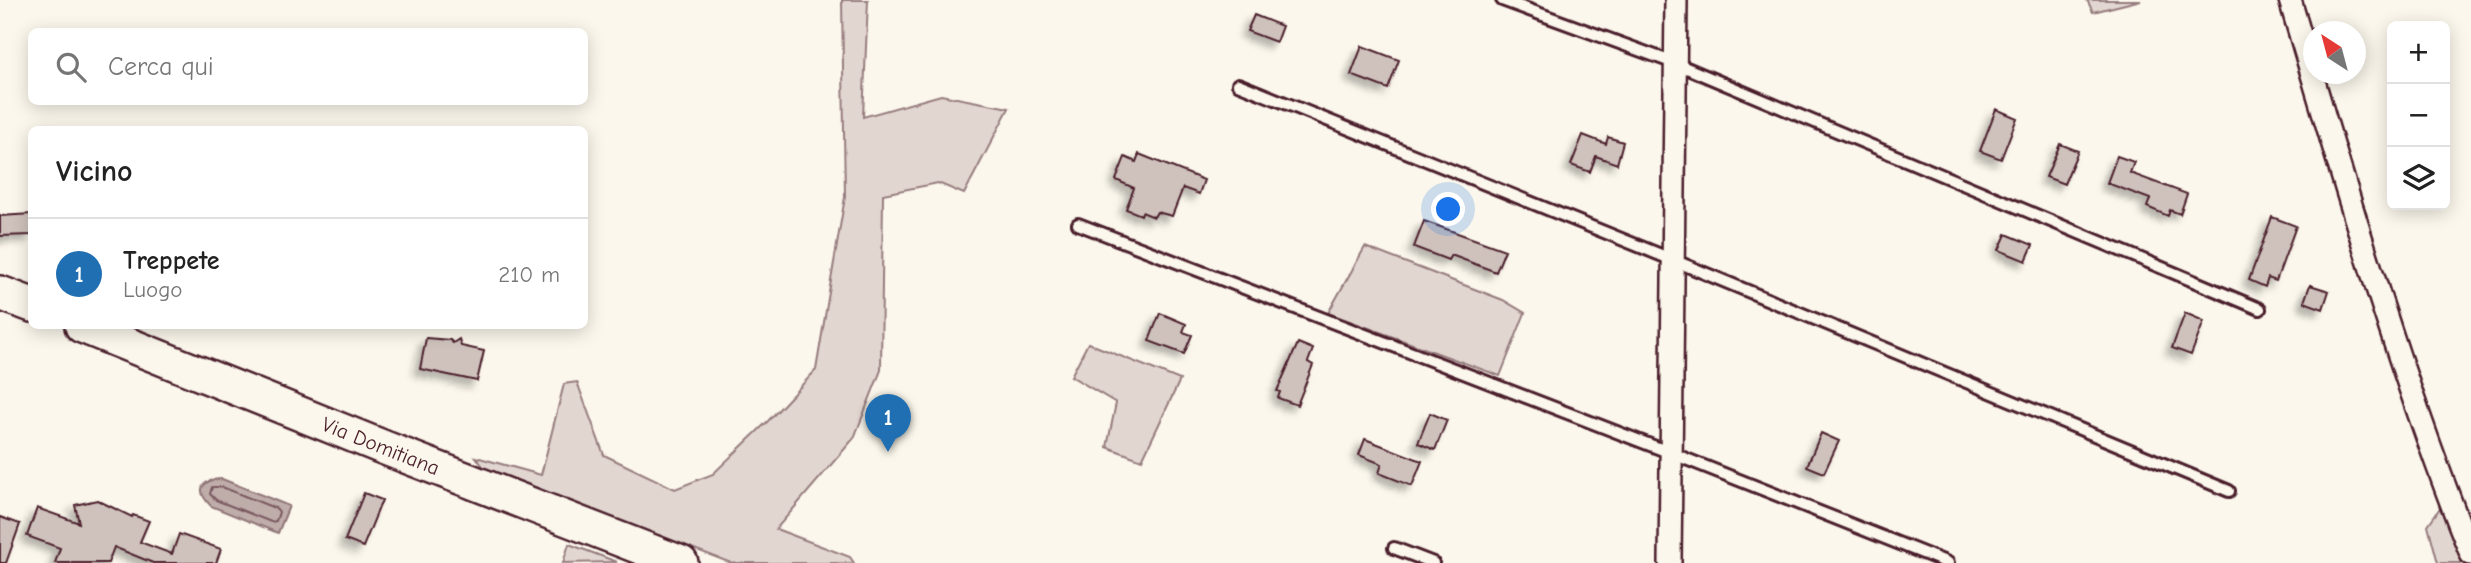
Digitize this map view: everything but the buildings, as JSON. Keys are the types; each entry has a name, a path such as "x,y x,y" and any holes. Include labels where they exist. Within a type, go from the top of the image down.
{"main road":[{"path":"0,293 28,304"},
{"name":"Via Domitiana","path":"90,329 681,563"}],"street":[{"path":"1670,563 1676,0"},
{"path":"2290,0 2339,165 2434,462 2471,554"}],"lane":[{"path":"1502,0 1677,64 2260,309"},
{"path":"1238,84 1674,260 2229,491"},
{"path":"1078,224 1948,563"},
{"path":"1394,548 1433,563"}],"shaded area":[{"path":"842,0 868,0 863,117 941,95 1009,108 964,194 938,183 883,194 881,370 854,438 776,529 850,557 854,563 731,563 485,469 476,457 541,475 564,384 577,382 604,455 675,489 713,474 816,370 845,197"},
{"path":"2087,0 2141,0 2093,12"},
{"path":"1365,247 1503,300 1525,313 1500,376 1328,313"},
{"path":"1088,343 1180,380 1142,460 1107,447 1116,403 1071,376"},
{"path":"2442,505 2462,563 2438,563 2428,525"},
{"path":"569,544 617,562 563,563"}],"water":[{"path":"222,479 289,506 278,533 211,506 203,495 203,487 209,481"}],"place":[{"name":"Treppete","path":"888,452"}]}
